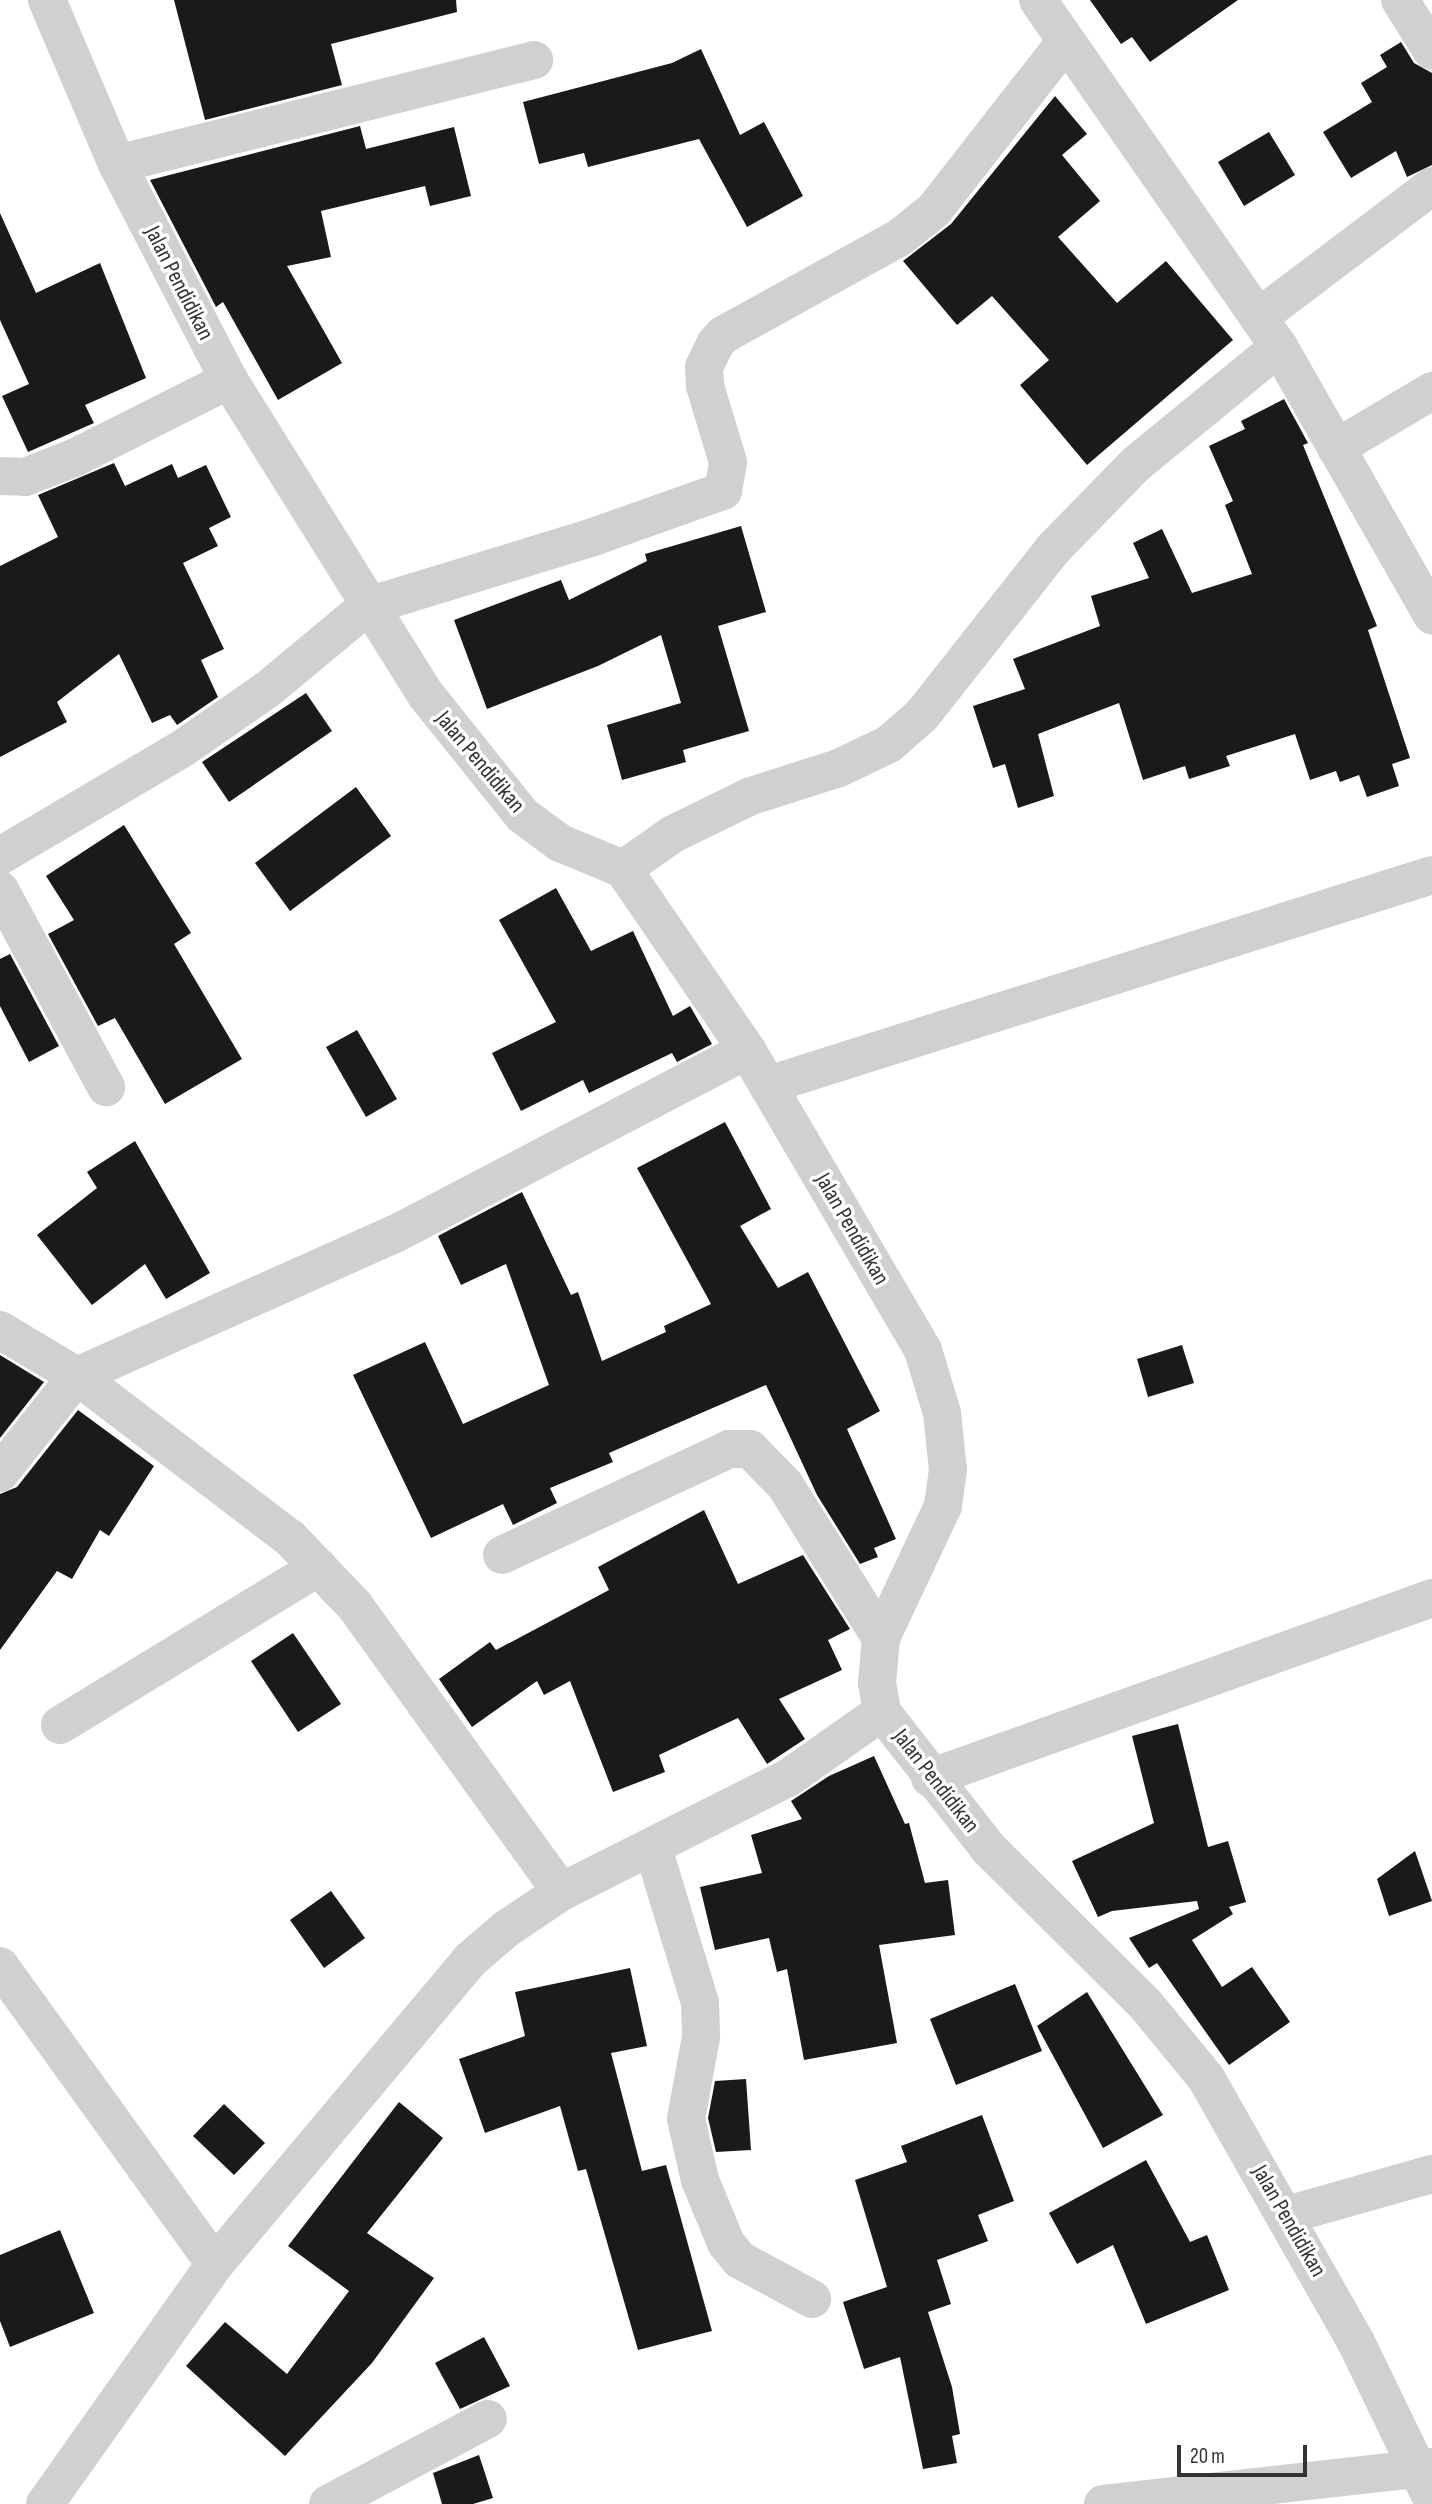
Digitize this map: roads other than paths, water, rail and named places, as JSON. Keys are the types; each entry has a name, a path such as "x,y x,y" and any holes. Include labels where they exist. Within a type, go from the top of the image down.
{"street":[{"name":"Jalan Pendidikan","path":"47,0 117,164 229,380 368,606 426,695 522,815 560,843 623,869 747,1050 923,1350 942,1413 948,1470 943,1506 881,1638 877,1684 882,1712 930,1778 989,1849 1146,2005 1197,2067 1287,2215 1427,2478"},
{"path":"1400,0 1432,51"},
{"path":"1043,2 1066,41 1269,332 1432,615"},
{"path":"0,856 183,748 268,689 368,606 593,537 723,491 728,462 705,386 704,367 715,344 723,335 899,238 934,209 1066,41"},
{"path":"117,164 534,60"},
{"path":"623,869 673,834 751,796 839,768 888,744 922,715 1054,548 1090,511 1269,332 1432,186"},
{"path":"0,476 25,477 74,458 229,380"},
{"path":"1336,448 1432,391"},
{"path":"768,1085 1432,875"},
{"path":"0,890 106,1087"},
{"path":"0,1472 77,1376 395,1234 747,1050"},
{"path":"0,1329 77,1376 247,1502 319,1567 355,1606 561,1892"},
{"path":"502,1555 729,1449 750,1449 785,1485 881,1638"},
{"path":"60,1725 319,1567"},
{"path":"930,1778 1432,1598"},
{"path":"45,2504 215,2264 470,1960 561,1892 653,1849 788,1778 882,1712"},
{"path":"653,1849 700,2003 701,2037 686,2119 700,2180 726,2243 740,2260 812,2299"},
{"path":"0,1966 215,2264"},
{"path":"1287,2215 1432,2174"},
{"path":"328,2504 488,2420"},
{"path":"1103,2504 1427,2478"}]}
